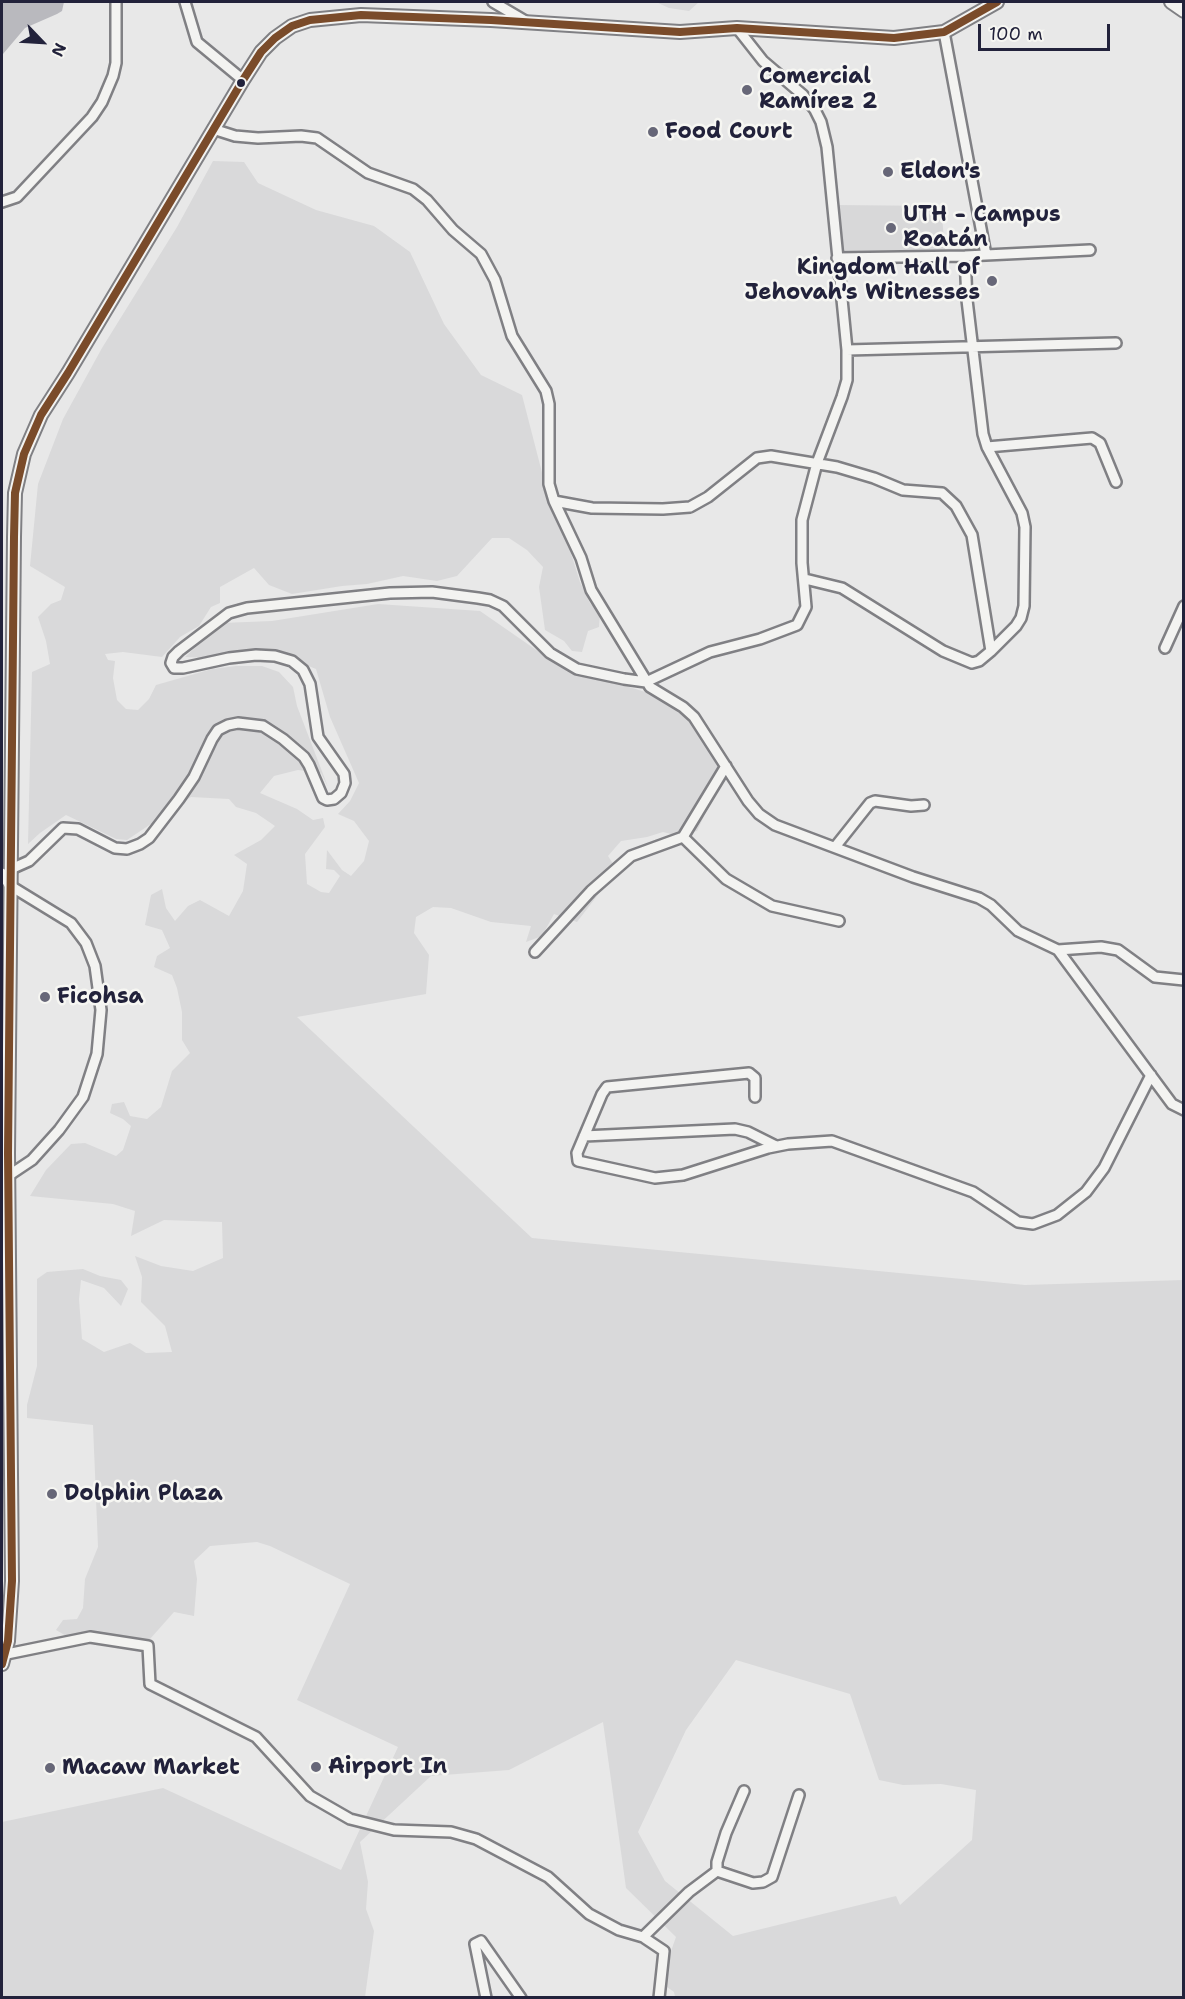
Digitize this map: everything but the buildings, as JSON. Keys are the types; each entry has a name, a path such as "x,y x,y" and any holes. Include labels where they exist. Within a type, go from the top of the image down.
{"main road":[{"path":"2,1658 8,1641 12,1581 8,1176 9,885 6,871 15,493 24,454 41,415 261,52 292,26 310,20 362,15 680,32 736,28 894,38 944,32 997,2"},
{"path":"1171,2 1184,11"}],"street":[{"path":"2,202 17,197 92,117 102,102 116,63 116,2"},
{"path":"185,2 197,42 243,80"},
{"path":"493,2 528,23"},
{"path":"6,871 29,861 63,828 78,829 115,848 127,849 140,844 149,838 179,799 194,777 212,739 218,730 228,724 263,726 304,757 322,798 334,799 341,793 345,783 344,774 318,737 310,684 303,670 292,661 275,656 256,655 174,668 171,663 179,651 229,613 247,608 390,593 432,592 478,598 503,606 550,652 577,669 646,682 710,652 760,639 797,625 806,607 802,563 802,520 816,463 845,388 847,350 826,147 821,122 803,94 763,61 736,28"},
{"path":"944,32 986,255"},
{"path":"213,129 235,136 258,138 301,136 317,138 368,173 413,189 427,200 453,230 482,254 495,280 512,336 546,391 549,404 549,484 554,501 581,558 591,590 646,682 656,693 683,707 694,717 748,801 759,814 775,825 979,898 991,905 1018,931 1058,951 1172,1104 1184,1110"},
{"path":"837,258 965,256 1090,250"},
{"path":"805,579 842,588 943,651 972,663 991,651 1021,618 1024,606 1025,526 1022,513 987,447 983,434 967,300 965,256"},
{"path":"847,350 1116,343"},
{"path":"987,447 1092,438 1100,443 1116,482"},
{"path":"554,501 592,508 690,507 708,497 757,458 771,456 855,472 903,490 942,493 950,498 972,535 991,651"},
{"path":"1165,648 1184,606"},
{"path":"535,952 591,891 631,856 683,837 726,766"},
{"path":"835,847 870,803 875,801 911,806 924,805"},
{"path":"683,837 726,879 772,906 839,921"},
{"path":"8,1176 32,1160 59,1130 83,1097 97,1054 102,1010 95,966 86,943 71,922 9,885"},
{"path":"1058,951 1101,946 1118,950 1155,977 1184,980"},
{"path":"755,1097 755,1077 743,1073 607,1087 584,1136 577,1154 578,1161 655,1178 682,1175 776,1146 832,1141 974,1192 1018,1222 1033,1224 1057,1215 1086,1192 1104,1168 1151,1075"},
{"path":"584,1136 735,1129 748,1132 776,1146"},
{"path":"2,1658 90,1637 148,1646 150,1684 255,1737 310,1797 350,1819 394,1830 451,1832 476,1839 548,1877 589,1914 619,1930 643,1937 664,1951 659,1998"},
{"path":"717,1871 717,1862 726,1833 744,1791"},
{"path":"717,1871 753,1883 763,1882 772,1877 799,1795"},
{"path":"643,1937 689,1892 717,1871"},
{"path":"486,1998 475,1944 481,1941 521,1998"}],"shaded area":[{"path":"2,2 64,2 62,11 25,28 3,54 2,59"},
{"path":"656,2 699,2 689,11 669,8"},
{"path":"213,161 244,162 258,183 316,210 374,226 410,252 444,324 481,375 522,395 546,488 557,509 580,582 590,603 600,613 599,627 588,631 582,652 572,651 564,641 545,630 539,587 543,567 527,550 509,538 492,538 457,576 437,581 403,576 367,584 292,594 269,585 254,568 220,587 220,603 211,607 199,626 180,637 162,657 123,652 105,654 108,660 115,661 113,678 117,700 126,709 138,710 149,699 156,685 212,669 262,666 279,672 293,687 297,706 328,787 321,773 298,770 274,776 260,793 297,809 313,820 323,818 325,827 305,854 307,884 321,892 329,893 340,876 334,870 326,869 327,850 342,870 351,876 364,861 369,841 354,821 338,814 350,801 359,783 330,717 316,669 271,651 212,658 185,657 222,623 272,621 378,604 480,611 558,665 655,695 682,712 724,774 697,831 675,835 663,832 621,841 608,856 617,870 577,922 554,914 542,936 526,942 531,926 491,922 451,908 433,907 416,917 414,933 429,955 426,994 297,1017 532,1238 1025,1285 1183,1280 1183,1997 675,1997 674,1992 660,1982 676,1937 626,1888 603,1722 509,1770 431,1776 360,1842 368,1882 366,1909 374,1931 365,1997 2,1997 2,1822 163,1788 341,1870 398,1747 297,1700 350,1584 270,1546 257,1542 210,1546 194,1561 197,1579 194,1616 174,1612 150,1639 139,1641 68,1637 56,1630 63,1620 77,1619 83,1608 85,1579 98,1547 93,1425 27,1418 27,1405 37,1366 37,1279 47,1272 83,1269 100,1276 121,1280 128,1289 121,1306 104,1288 81,1280 79,1299 82,1339 104,1352 130,1343 146,1353 172,1352 165,1326 141,1302 142,1277 135,1256 161,1266 193,1271 223,1258 222,1222 164,1220 131,1236 135,1211 113,1204 30,1196 46,1170 71,1144 85,1143 116,1156 123,1150 131,1126 110,1113 112,1104 124,1102 130,1116 147,1119 161,1107 172,1071 190,1053 182,1040 182,1012 172,975 154,967 157,956 170,948 162,930 145,925 151,895 162,889 166,908 175,921 188,906 200,900 229,916 243,891 247,864 234,855 261,840 275,826 256,813 236,807 229,799 191,797 127,840 116,839 66,815 28,844 32,672 50,664 46,641 38,617 51,604 61,600 65,587 30,566 38,484 63,419 102,348 177,227","holes":["736,1660 850,1694 879,1780 903,1785 941,1784 976,1790 972,1840 900,1905 896,1896 733,1936 665,1881 638,1832 686,1730"]},
{"name":"UTH - Campus Roatán","path":"836,205 941,206 945,250 841,255"}],"transit line":[{"path":"2,1664 8,1641 12,1581 8,1153 15,493 24,454 41,415 261,52 292,26 310,20 361,15 491,20 680,32 737,28 894,38 944,32 997,2"}],"place":[{"name":"Comercial Ramírez 2","path":"747,90"},
{"name":"Food Court","path":"653,132"},
{"name":"Eldon's","path":"888,172"},
{"name":"UTH - Campus Roatán","path":"891,228"},
{"name":"Kingdom Hall of Jehovah's Witnesses","path":"992,281"},
{"name":"Ficohsa","path":"45,997"},
{"name":"Dolphin Plaza","path":"52,1494"},
{"name":"Airport In","path":"316,1767"},
{"name":"Macaw Market","path":"50,1768"}]}
